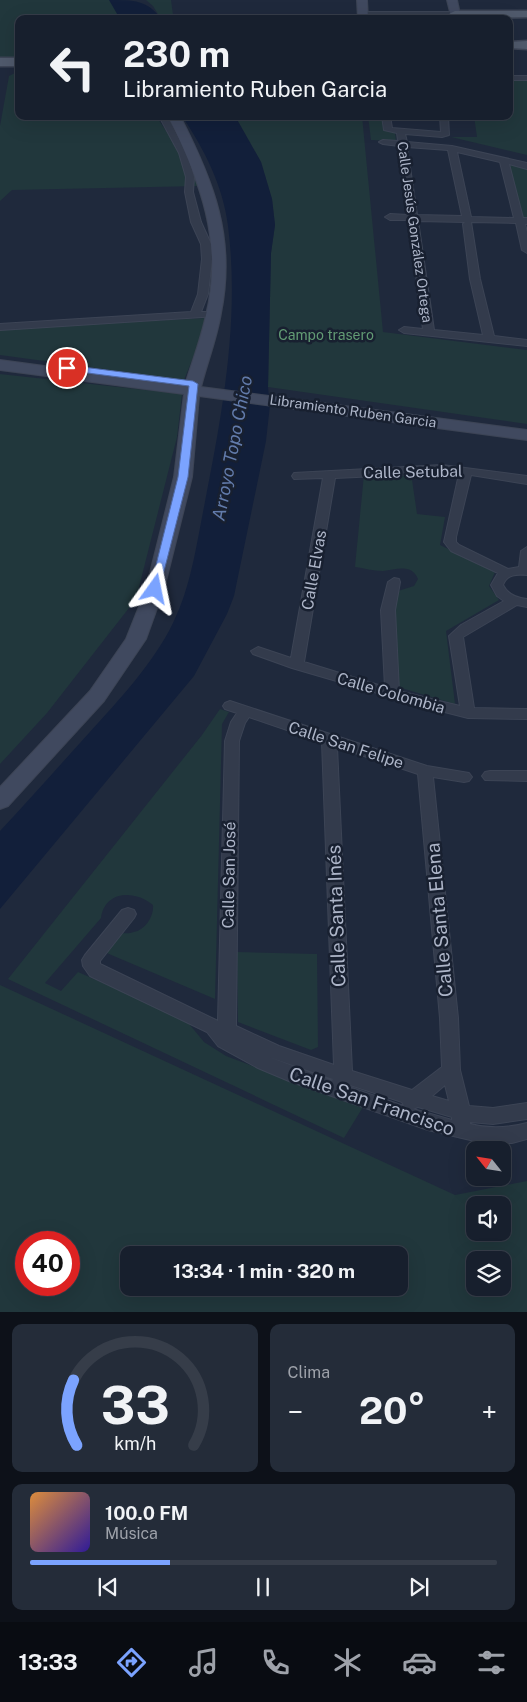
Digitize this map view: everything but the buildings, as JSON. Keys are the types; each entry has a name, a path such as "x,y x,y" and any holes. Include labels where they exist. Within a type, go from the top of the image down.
{"main road":[{"path":"491,15 527,14"},
{"path":"513,47 527,46"},
{"path":"0,64 15,63"}],"street":[{"path":"362,0 363,15"},
{"path":"452,0 455,15"},
{"path":"513,78 527,78"},
{"path":"165,120 185,161 190,177 189,192 196,222 206,244 207,259 203,294 195,315"},
{"path":"0,801 97,696 136,639 155,589 183,477 192,389 214,314 217,291 219,240 215,223 196,159 176,120"},
{"path":"387,120 390,130 445,134 444,120"},
{"name":"Calle Jesús González Ortega","path":"401,132 429,332"},
{"path":"383,142 402,142 452,148 527,166"},
{"path":"452,148 468,221 475,278 489,338"},
{"path":"504,161 524,224 527,250"},
{"path":"391,219 524,224"},
{"path":"196,222 215,223"},
{"path":"0,327 214,314"},
{"path":"404,330 527,343"},
{"name":"Libramiento Ruben Garcia","path":"0,359 192,389"},
{"name":"Libramiento Ruben Garcia","path":"0,365 527,428"},
{"name":"Libramiento Ruben Garcia","path":"273,397 527,434"},
{"name":"Calle Setubal","path":"298,476 442,469 527,480"},
{"path":"466,471 450,542 455,548 507,573"},
{"name":"Calle Elvas","path":"296,665 324,514 329,475"},
{"path":"521,602 502,594 497,585 501,576 507,573 526,571 527,551"},
{"path":"392,694 388,610 394,582"},
{"path":"468,713 456,636 466,628 521,602"},
{"name":"Calle Colombia","path":"258,651 296,665 392,694 468,713 527,714"},
{"name":"Calle San Felipe","path":"230,706 425,771 464,777"},
{"name":"Calle San José","path":"221,1033 232,741 238,722 246,712"},
{"name":"Calle Santa Inés","path":"329,740 341,1083"},
{"name":"Calle Santa Elena","path":"425,771 449,1018 451,1070 461,1112 462,1131"},
{"path":"490,776 527,776"},
{"name":"Calle San Francisco","path":"128,914 91,960 92,966 96,971 221,1033 264,1063 341,1083 414,1098 483,1117 527,1111"},
{"path":"400,1113 414,1098 451,1070"},
{"name":"Calle San Francisco","path":"341,1083 400,1113 462,1131 497,1136 527,1132"}],"green space":[{"path":"0,0 110,0 119,15 15,15 15,58 0,59"},
{"path":"146,0 171,0 173,15 159,15 153,6"},
{"path":"15,73 15,120 159,120 187,162 199,186 12,190 0,201 0,126 9,76"},
{"path":"513,80 527,80 527,155 451,137 477,137 475,120 513,120"},
{"name":"Campo trasero","path":"237,120 362,120 383,332 527,350 527,424 268,387 271,253 275,225 272,199 261,162"},
{"path":"368,120 382,120 383,130 395,133 396,141 371,140"},
{"path":"509,164 527,168 527,220 524,220"},
{"path":"205,318 196,350 184,380 0,355 0,329"},
{"path":"0,374 182,394 177,437 136,599 47,713 0,764"},
{"path":"411,473 417,514 445,517 440,545 495,572 489,586 499,600 446,631 455,704 398,687 393,624 398,591 414,586 418,579 415,574 407,569 376,571 355,567 364,474"},
{"path":"220,709 229,712 222,724 215,999 102,951 118,933 130,933 138,930 146,925 151,918 153,905 146,900 130,895 122,895 108,902 101,918 45,983 61,991 78,972 185,1019 204,1042 226,1056 363,1107 344,1138 8,979 202,735"},
{"path":"237,952 317,954 318,1047 311,1050 238,1022"},
{"path":"0,985 455,1195 501,1186 511,1186 511,1184 527,1181 527,1312 0,1312"}],"water":[{"path":"109,0 140,2 151,8 158,15 118,15"},
{"name":"Arroyo Topo Chico","path":"185,120 237,120 261,162 272,199 275,225 271,253 268,387 270,405 266,441 234,596 227,614 194,676 0,909 0,831 112,708 146,667 173,623 184,595 192,566 223,402 232,297 228,226 222,196 198,141"}],"route":[{"path":"67,368 193,384 183,477 155,589"}]}
